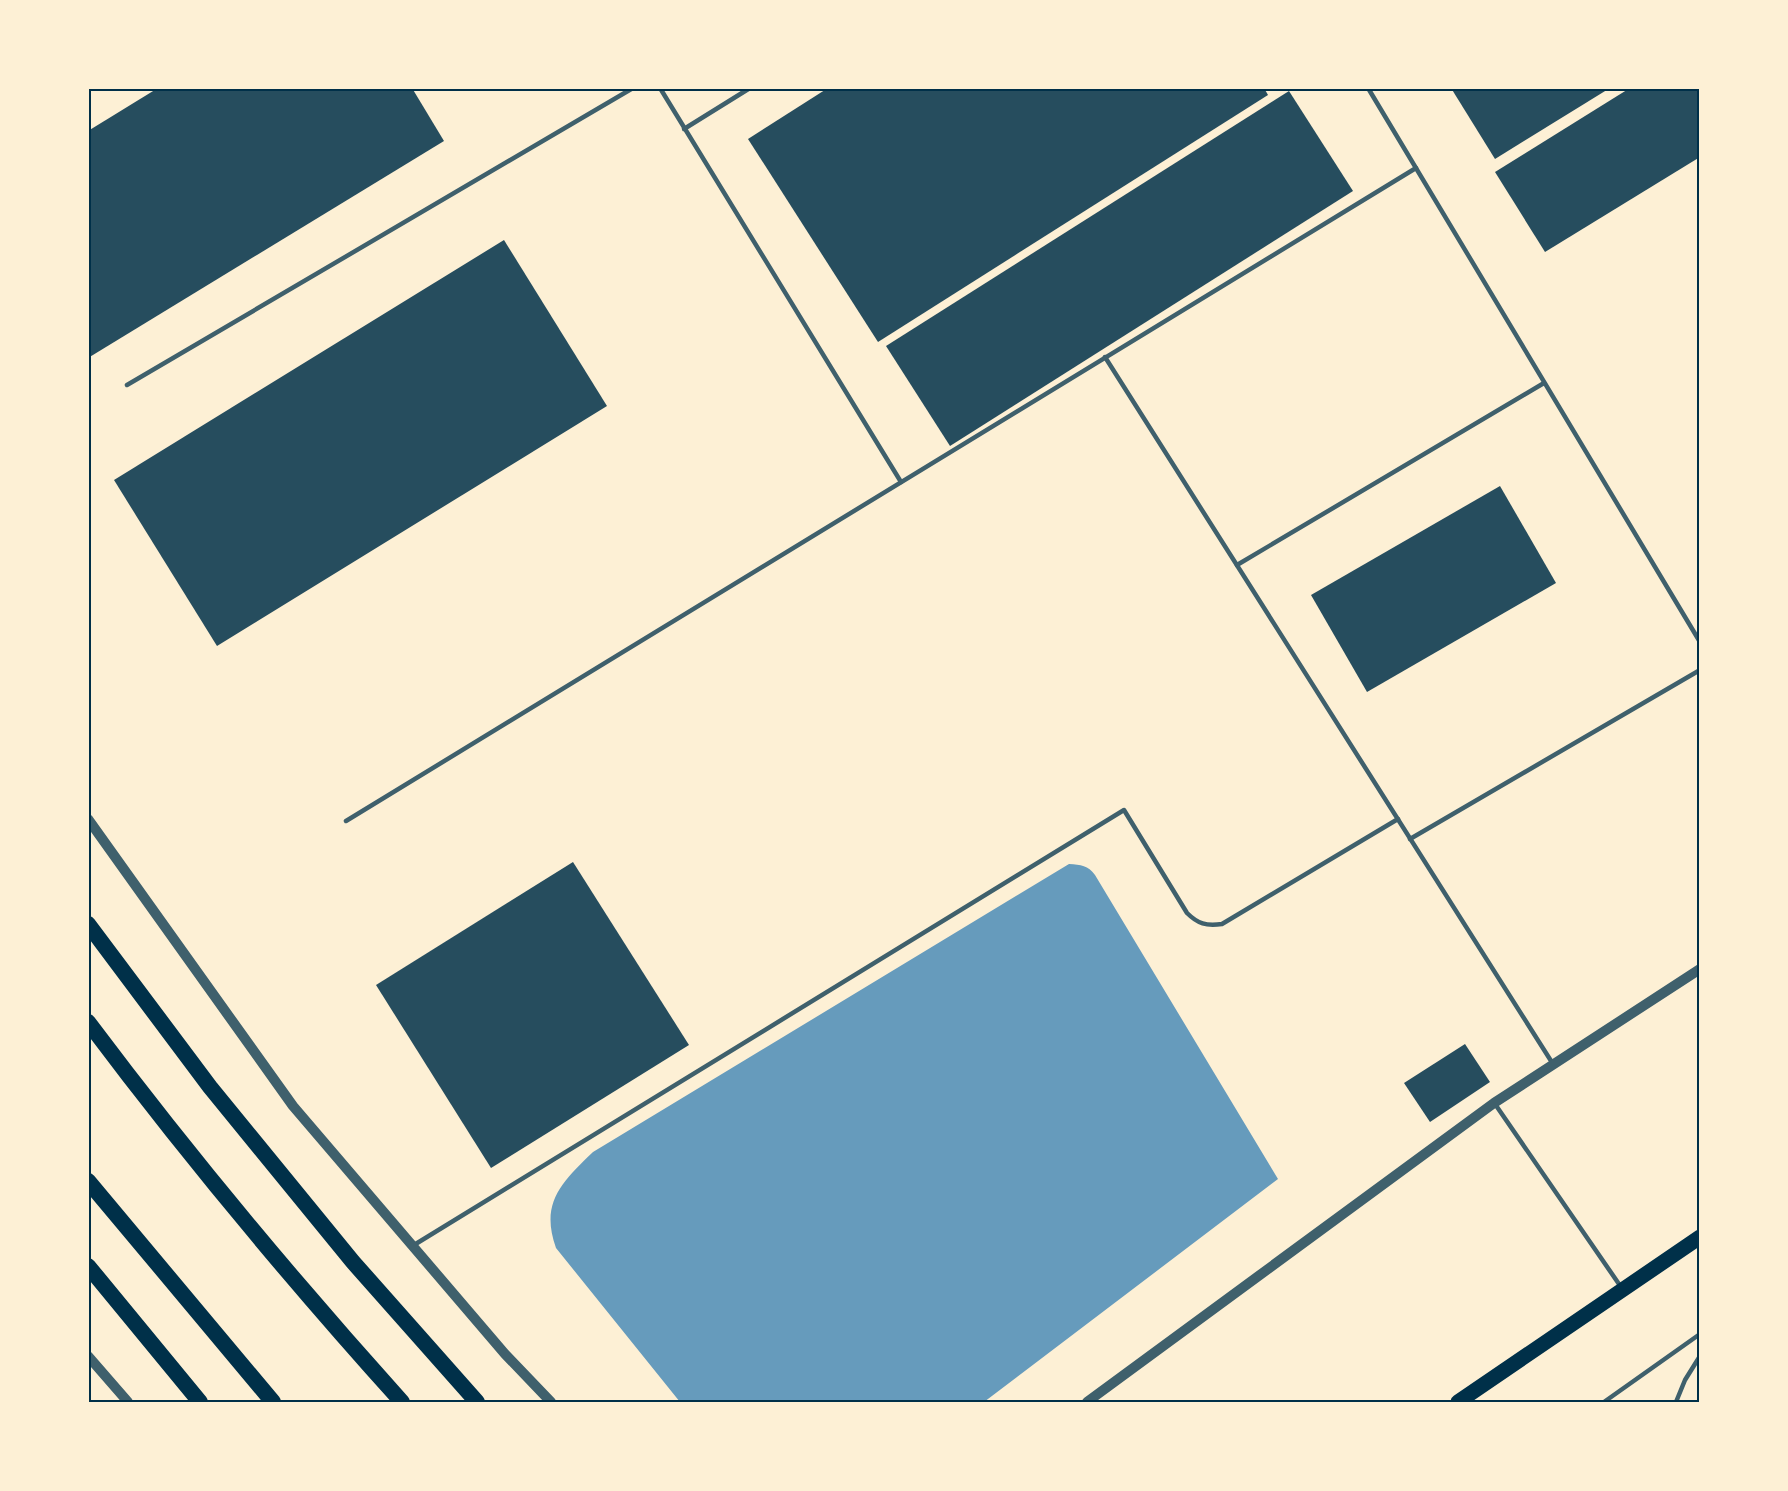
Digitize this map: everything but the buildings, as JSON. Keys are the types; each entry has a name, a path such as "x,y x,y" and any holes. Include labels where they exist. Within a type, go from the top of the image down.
{"highway":[{"path":"88,924 217,1096 353,1262 477,1402"},
{"path":"88,1022 160,1119 244,1221 305,1294 402,1402"},
{"path":"88,1181 273,1402"},
{"path":"88,1266 200,1402"}],"main road":[{"path":"1458,1402 1700,1237"}],"street":[{"path":"88,819 293,1106 551,1402"},
{"path":"1087,1402 1494,1103 1700,969"},
{"path":"88,1356 128,1402"}],"lane":[{"path":"127,385 633,88"},
{"path":"660,88 901,482"},
{"path":"684,129 750,88"},
{"path":"1368,88 1700,642"},
{"path":"346,821 1416,168"},
{"path":"1105,357 1553,1064"},
{"path":"1237,565 1544,383"},
{"path":"1410,839 1700,670"},
{"path":"413,1246 1124,810 1187,913 1196,922 1208,926 1222,924 1398,819"},
{"path":"1494,1103 1622,1290"},
{"path":"1604,1402 1700,1334"},
{"path":"1676,1402 1685,1380 1700,1356"}],"water":[{"path":"1069,864 1084,866 1095,875 1278,1179 984,1402 680,1402 556,1248 552,1232 552,1206 563,1184 593,1152"}]}
